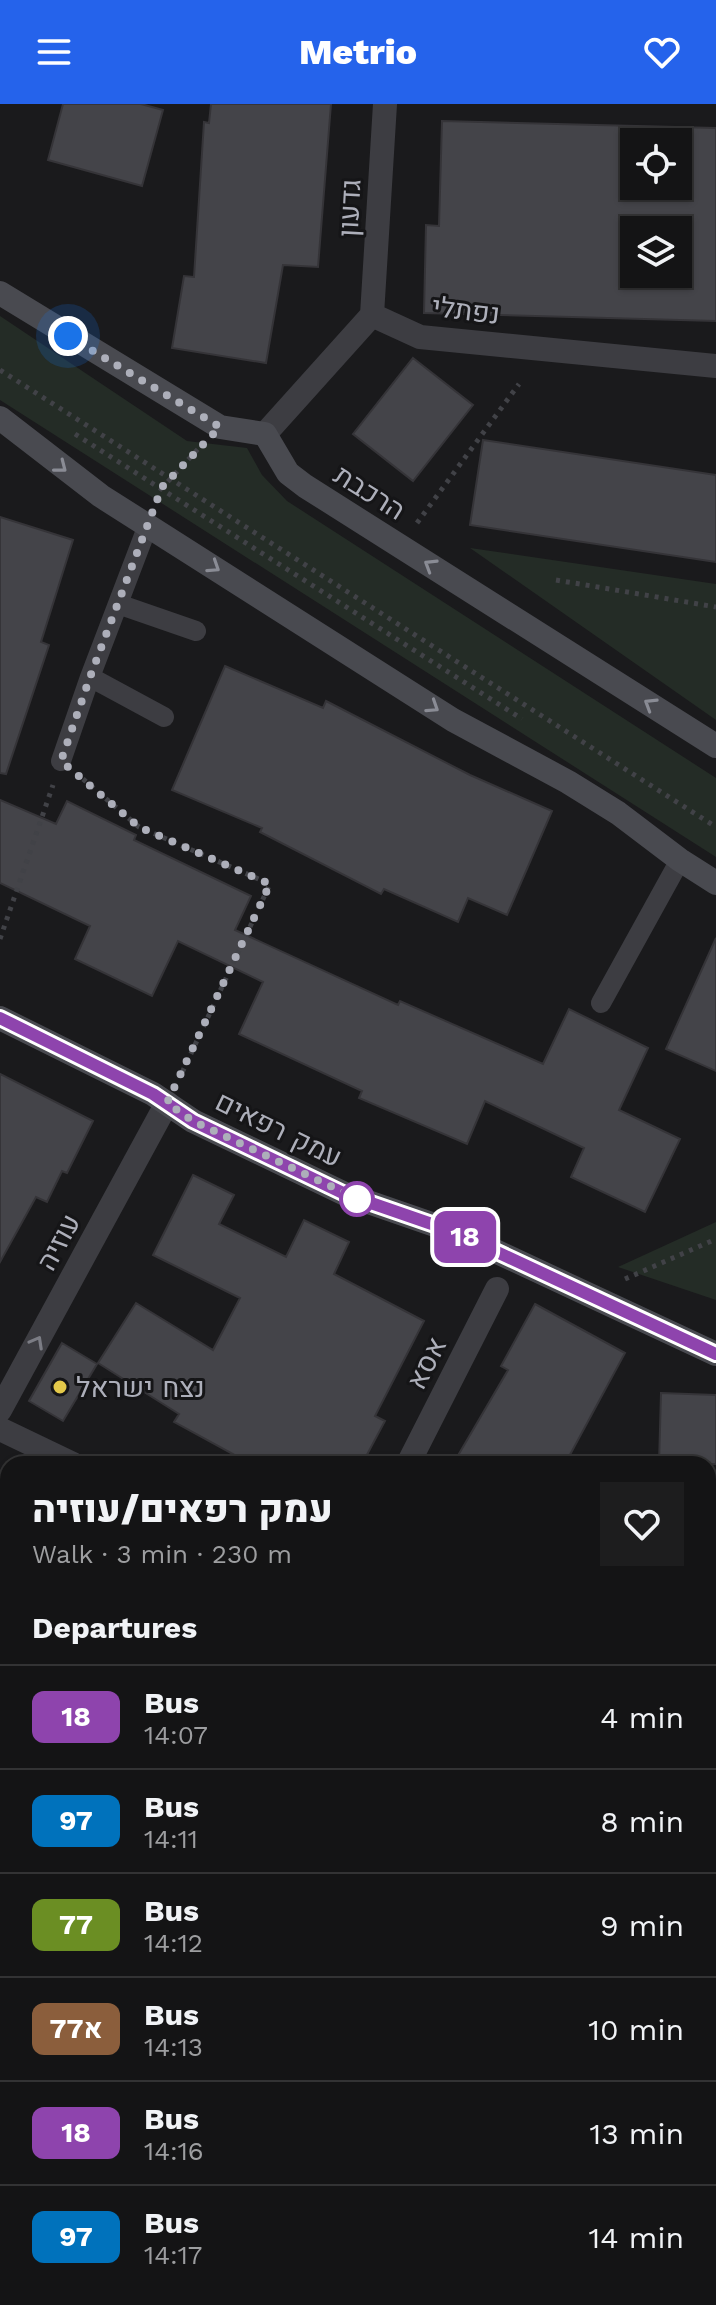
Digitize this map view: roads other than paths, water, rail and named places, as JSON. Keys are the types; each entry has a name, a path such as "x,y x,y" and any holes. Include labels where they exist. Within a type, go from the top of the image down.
{"street":[{"name":"גדעון","path":"372,315 385,104"},
{"path":"0,293 220,427 265,434 372,315"},
{"name":"נפתלי","path":"372,315 420,337 716,366"},
{"path":"0,418 75,478 453,720 606,805 716,883"},
{"name":"הרכבת","path":"265,434 288,473 305,486 716,746"},
{"name":"עמק רפאים","path":"0,1018 167,1103 193,1121 345,1194 429,1222 716,1354"},
{"name":"עוזיה","path":"0,1410 167,1103"},
{"name":"אסא","path":"412,1456 497,1289"},
{"path":"0,1429 56,1456"}],"lane":[{"path":"61,761 148,525"},
{"path":"118,604 196,631"},
{"path":"90,677 164,717"},
{"path":"601,1003 680,860"}],"place":[{"name":"נצח ישראל","path":"60,1387"}]}
